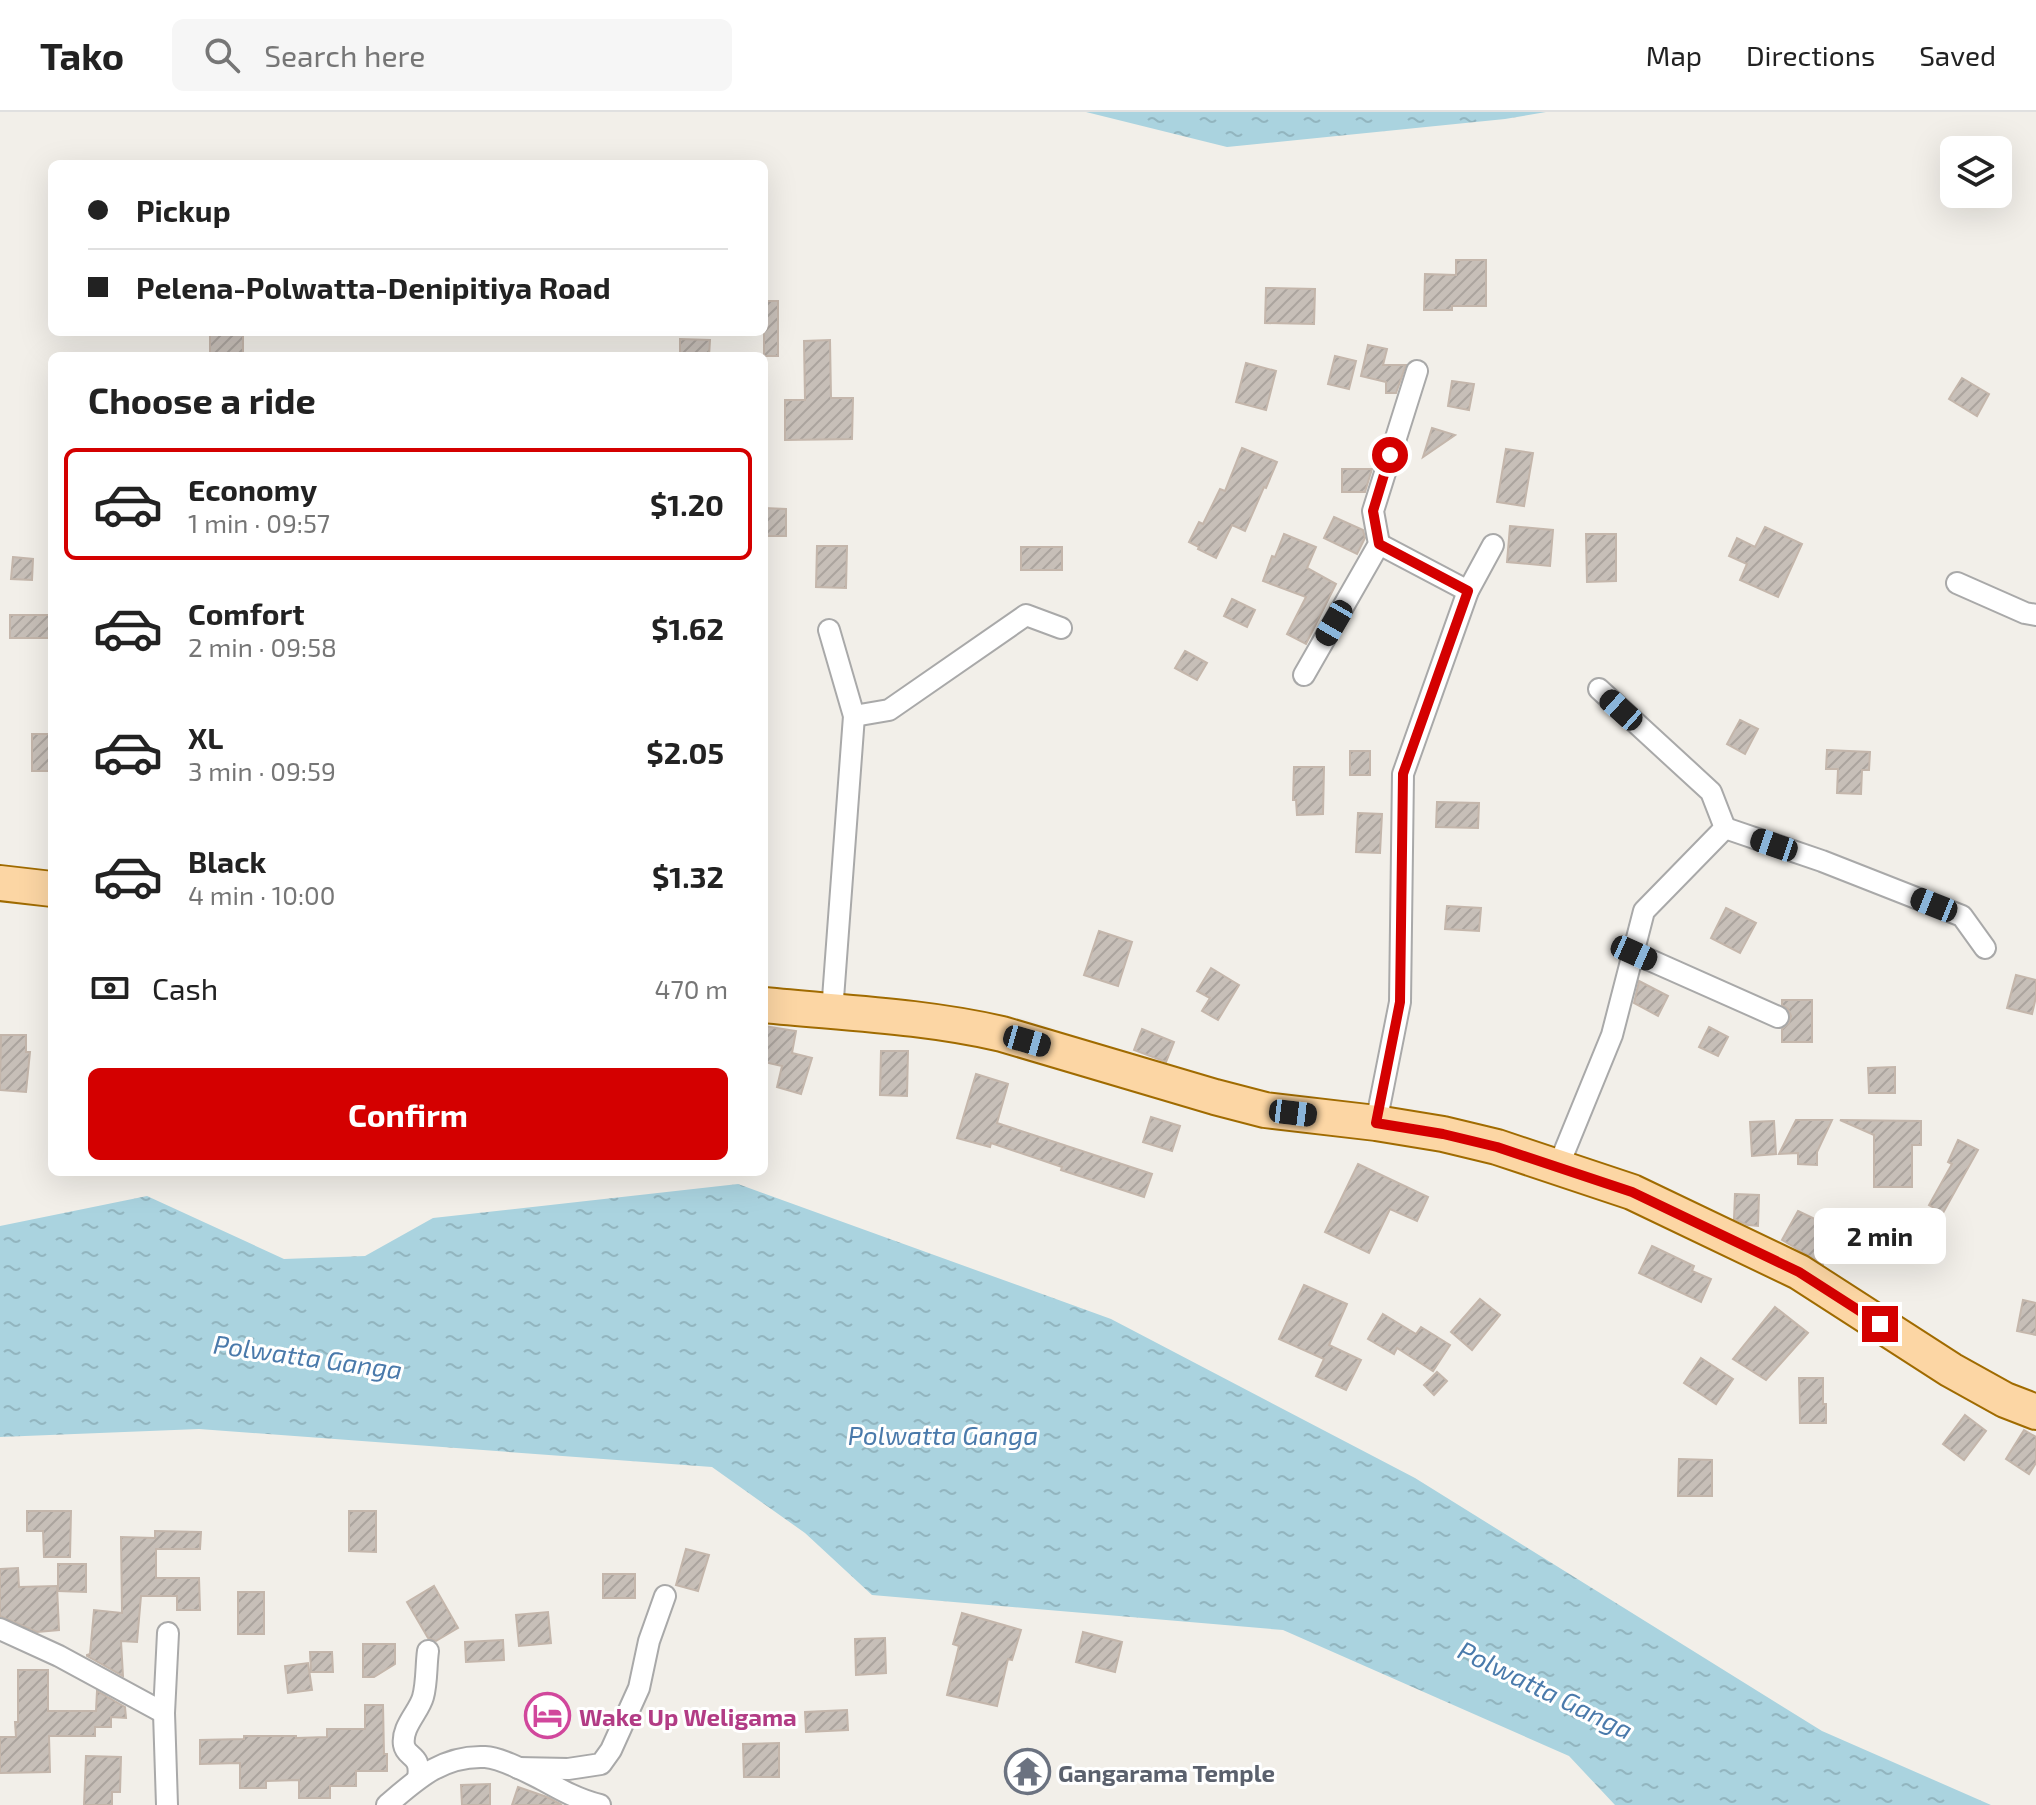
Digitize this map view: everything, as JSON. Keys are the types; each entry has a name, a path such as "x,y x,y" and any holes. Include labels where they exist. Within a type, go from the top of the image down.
{"main road":[{"path":"0,883 48,889"},
{"path":"768,1005 928,1020 970,1027 1265,1110 1376,1123 1497,1147 1632,1192 1799,1272 1951,1370 2005,1400 2036,1412"}],"street":[{"path":"1304,675 1379,544 1373,511 1417,371"},
{"path":"1379,544 1468,591"},
{"path":"1376,1123 1400,1002 1403,774 1468,591 1493,545"},
{"path":"1957,583 2036,615"},
{"path":"854,716 889,710 1026,615 1061,628"},
{"path":"829,630 854,716 832,1012"},
{"path":"1599,689 1711,792 1725,828 1822,861 1962,916 1985,948"},
{"path":"1558,1167 1612,1035 1644,911 1725,828"},
{"path":"1634,953 1778,1017"},
{"path":"518,1768 568,1769 601,1764 611,1750 639,1688 649,1641 665,1596"},
{"path":"0,1629 59,1656 164,1713"},
{"path":"167,1805 164,1713 168,1633"},
{"path":"418,1778 420,1769 416,1758 405,1750 404,1744 406,1732 423,1697 428,1651"},
{"path":"387,1805 418,1778 450,1760 487,1757 518,1768 584,1801 600,1805"}],"water":[{"path":"1086,112 1546,112 1505,119 1227,147"},
{"name":"Polwatta Ganga","path":"738,1184 1111,1319 1415,1478 1822,1731 1991,1805 1615,1805 1569,1756 1283,1630 872,1595 805,1533 712,1467 199,1429 0,1437 0,1226 147,1196 284,1259 365,1256 433,1218"}],"building":[{"path":"1456,260 1486,260 1486,306 1424,310 1425,274 1456,275"},
{"path":"1266,288 1315,289 1314,324 1265,323"},
{"path":"768,301 778,301 778,356 768,356 768,352 764,352 764,336 768,336"},
{"path":"210,336 243,336 243,352 210,352"},
{"path":"680,339 710,340 709,352 680,352"},
{"path":"830,340 831,398 853,398 852,439 785,440 785,400 805,400 804,341"},
{"path":"1368,345 1387,349 1383,365 1406,365 1396,393 1386,393 1386,382 1361,376"},
{"path":"1335,356 1356,361 1349,389 1328,384"},
{"path":"1246,363 1276,371 1266,410 1236,402"},
{"path":"1962,378 1989,394 1977,416 1949,399"},
{"path":"1452,381 1474,384 1469,410 1448,406"},
{"path":"1432,428 1455,435 1423,457"},
{"path":"1242,448 1277,462 1245,531 1232,525 1216,558 1189,542 1199,522 1203,524 1220,489 1225,491"},
{"path":"1506,449 1533,453 1524,506 1497,502"},
{"path":"1342,469 1372,469 1365,492 1342,492"},
{"path":"768,508 786,509 786,536 768,536"},
{"path":"1334,517 1363,530 1365,538 1357,554 1324,538"},
{"path":"1510,526 1553,530 1550,566 1507,562"},
{"path":"1765,527 1802,544 1778,597 1740,580 1747,564 1729,556 1737,538 1755,547"},
{"path":"1284,534 1316,547 1307,568 1336,584 1306,644 1287,634 1306,597 1263,581"},
{"path":"1586,534 1616,534 1616,581 1587,582"},
{"path":"817,546 847,546 846,588 816,587"},
{"path":"1021,547 1062,547 1062,570 1021,570"},
{"path":"13,557 33,559 32,580 11,579"},
{"path":"1232,599 1255,610 1247,627 1224,616"},
{"path":"10,615 48,615 48,638 10,638"},
{"path":"1185,651 1207,663 1197,680 1175,668"},
{"path":"1740,720 1758,729 1745,754 1727,744"},
{"path":"32,734 48,734 48,771 32,771"},
{"path":"1827,750 1870,752 1869,770 1862,770 1861,794 1837,793 1838,769 1826,769"},
{"path":"1350,751 1370,751 1370,775 1350,775"},
{"path":"1294,767 1324,767 1323,814 1297,815 1296,800 1293,800"},
{"path":"1437,802 1479,803 1478,828 1436,827"},
{"path":"1358,813 1382,814 1380,853 1356,852"},
{"path":"1447,906 1481,908 1479,931 1445,929"},
{"path":"1726,908 1756,923 1740,953 1711,938"},
{"path":"1099,931 1132,942 1118,986 1084,975"},
{"path":"1211,968 1239,985 1218,1020 1202,1011 1210,998 1197,991"},
{"path":"2016,975 2036,980 2032,1014 2007,1008"},
{"path":"1639,981 1668,996 1658,1016 1634,1003"},
{"path":"1782,1000 1812,1000 1812,1042 1782,1042 1782,1029 1791,1016 1782,1005"},
{"path":"768,1027 796,1031 792,1053 812,1058 801,1094 777,1087 782,1066 768,1063"},
{"path":"1709,1027 1728,1037 1718,1056 1699,1047"},
{"path":"1142,1029 1174,1042 1166,1062 1134,1050"},
{"path":"1,1035 26,1035 26,1052 30,1052 26,1092 0,1090"},
{"path":"881,1051 908,1051 907,1096 880,1095"},
{"path":"1895,1067 1895,1093 1869,1093 1868,1068"},
{"path":"976,1074 1008,1084 997,1123 1152,1174 1144,1197 991,1143 990,1147 957,1138"},
{"path":"1151,1117 1180,1126 1172,1151 1143,1142"},
{"path":"1796,1120 1832,1120 1817,1152 1817,1165 1798,1164 1798,1153 1779,1154"},
{"path":"1840,1120 1921,1121 1921,1145 1912,1145 1912,1187 1874,1187 1874,1135"},
{"path":"1774,1121 1776,1154 1752,1156 1750,1122"},
{"path":"1958,1140 1978,1150 1943,1213 1929,1205 1952,1164 1948,1162"},
{"path":"1358,1164 1428,1197 1417,1221 1390,1209 1369,1253 1325,1232"},
{"path":"1735,1194 1759,1195 1758,1226 1734,1219"},
{"path":"1798,1211 1826,1222 1823,1264 1782,1240"},
{"path":"1652,1246 1694,1266 1692,1271 1711,1279 1701,1302 1639,1273"},
{"path":"1304,1285 1347,1304 1329,1345 1361,1360 1346,1390 1316,1376 1324,1359 1279,1339"},
{"path":"1480,1299 1500,1315 1472,1350 1451,1332"},
{"path":"2023,1300 2036,1303 2036,1335 2017,1331"},
{"path":"1775,1307 1808,1333 1766,1380 1733,1359"},
{"path":"1383,1314 1416,1334 1421,1327 1450,1345 1433,1371 1397,1348 1394,1354 1368,1339"},
{"path":"1701,1358 1733,1379 1716,1404 1684,1383"},
{"path":"1437,1372 1447,1381 1434,1395 1424,1385"},
{"path":"1799,1378 1823,1378 1826,1423 1800,1423"},
{"path":"1965,1415 1986,1431 1964,1460 1943,1444"},
{"path":"2024,1430 2036,1437 2036,1463 2029,1474 2006,1459"},
{"path":"1679,1459 1712,1460 1712,1496 1678,1496"},
{"path":"27,1511 71,1511 70,1557 44,1557 43,1531 27,1531"},
{"path":"349,1511 376,1511 376,1552 349,1551"},
{"path":"155,1531 201,1532 200,1549 156,1549 156,1578 199,1578 200,1610 177,1610 177,1596 141,1596 137,1642 121,1641 123,1676 87,1656 90,1654 94,1610 122,1613 121,1537 155,1538"},
{"path":"686,1549 709,1555 698,1591 676,1585"},
{"path":"58,1564 86,1564 86,1592 58,1591"},
{"path":"18,1568 19,1587 57,1586 59,1630 37,1632 0,1616 0,1569"},
{"path":"603,1574 635,1574 635,1598 603,1598"},
{"path":"434,1586 458,1628 436,1641 428,1638 407,1602"},
{"path":"238,1592 264,1592 264,1634 238,1634"},
{"path":"548,1612 551,1643 519,1646 516,1615"},
{"path":"962,1613 1021,1630 1012,1660 1008,1659 997,1706 947,1695 959,1646 953,1644"},
{"path":"1083,1632 1122,1642 1115,1672 1076,1662"},
{"path":"885,1638 886,1673 856,1675 855,1639"},
{"path":"503,1640 504,1660 466,1662 465,1642"},
{"path":"363,1644 395,1644 395,1664 374,1677 363,1677"},
{"path":"310,1652 332,1652 333,1672 311,1672"},
{"path":"308,1663 312,1690 288,1693 285,1666"},
{"path":"18,1670 48,1670 48,1711 96,1711 97,1691 125,1707 126,1718 111,1717 111,1727 95,1727 95,1736 49,1736 50,1772 0,1773 0,1737 16,1737"},
{"path":"365,1705 383,1705 387,1771 356,1771 356,1786 330,1786 330,1798 299,1798 299,1780 266,1781 266,1788 240,1788 240,1763 200,1764 200,1740 244,1739 244,1736 327,1737 327,1729 365,1729"},
{"path":"847,1710 848,1730 806,1732 805,1712"},
{"path":"779,1743 779,1777 744,1777 743,1744"},
{"path":"86,1756 121,1757 120,1792 112,1792 112,1805 84,1805"},
{"path":"490,1784 490,1805 462,1805 461,1785"},
{"path":"518,1787 547,1797 562,1805 512,1805"}],"place":[{"name":"Wake Up Weligama","path":"548,1716"},
{"name":"Gangarama Temple","path":"1027,1772"}],"route":[{"path":"1390,455 1373,511 1379,544 1468,591 1403,774 1400,1002 1376,1123 1497,1147 1632,1192 1799,1272 1880,1324"}]}
